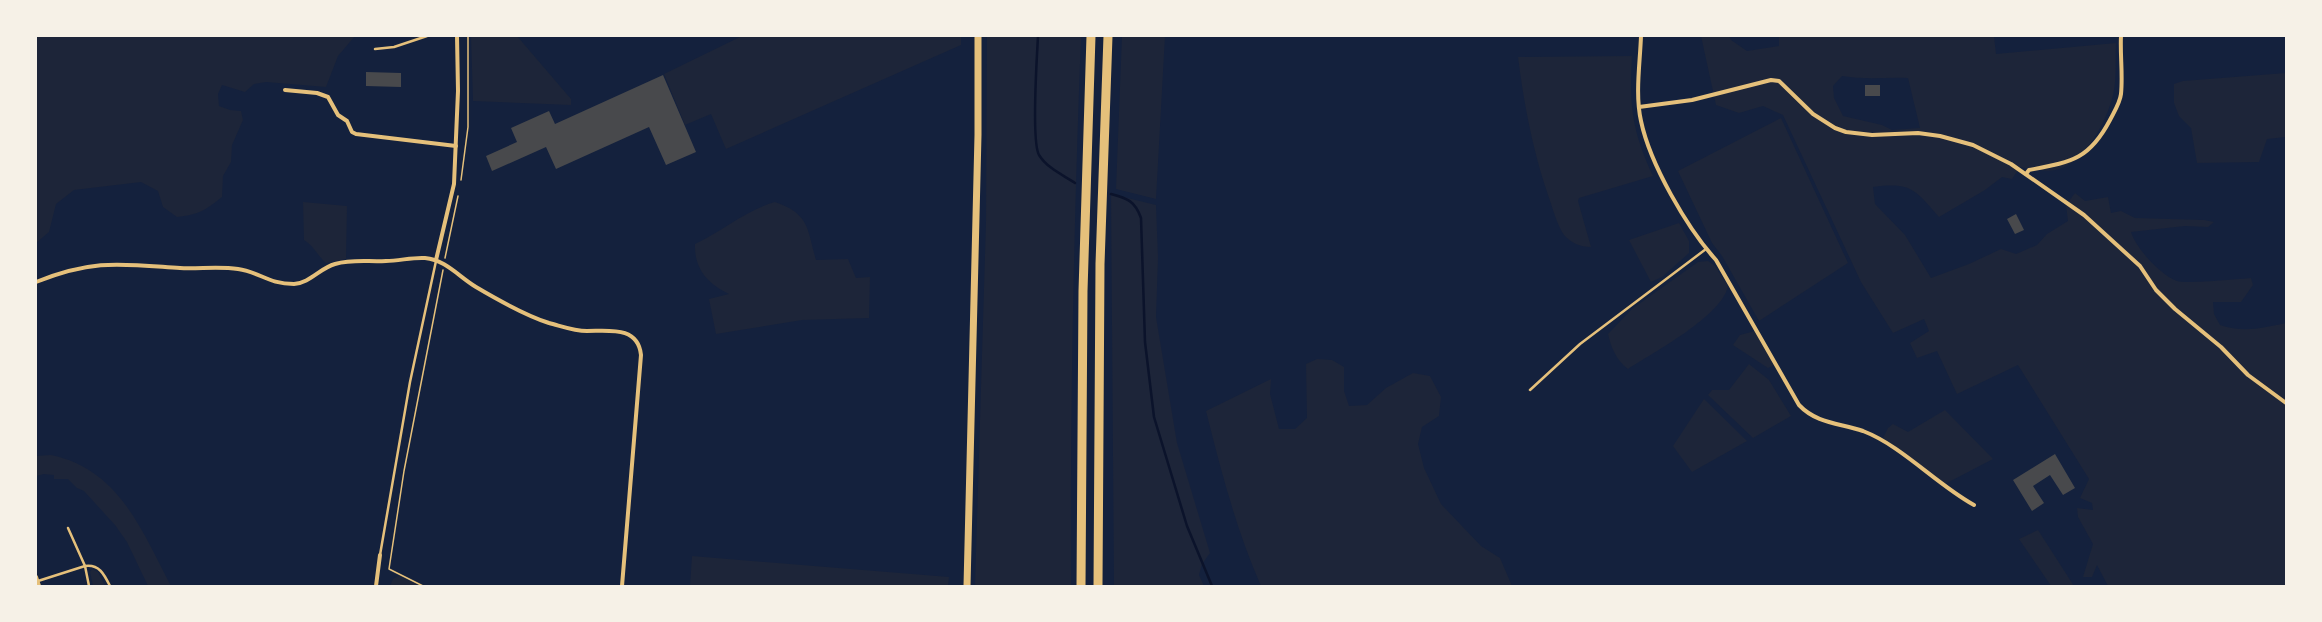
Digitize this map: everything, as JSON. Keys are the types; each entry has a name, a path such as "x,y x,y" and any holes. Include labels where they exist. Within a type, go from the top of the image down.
{"highway":[{"path":"1081,586 1083,307 1091,36"},
{"path":"1098,586 1100,264 1108,36"}],"street":[{"path":"436,260 454,184 456,146 457,36"},
{"path":"967,586 978,135 978,36"},
{"path":"1641,36 1638,85 1639,107 1643,127 1655,163 1706,250 1716,260 1788,387 1804,411 1825,422 1861,431 1877,437 1951,492 1974,505"},
{"path":"2026,174 2029,170 2062,164 2074,159 2089,150 2100,138 2121,96 2121,36"},
{"path":"1639,107 1692,100 1771,80 1779,81 1813,114 1835,128 1846,132 1872,135 1918,133 1940,136 1973,145 2026,174 2084,215 2140,266 2156,290 2175,309 2222,347 2248,375 2286,404"},
{"path":"285,90 318,93 328,97 338,115 346,121 352,132 356,134 456,146"},
{"path":"36,282 94,264 120,263 180,268 230,268 245,270 277,283 297,284 305,281 325,267 356,260 386,262 425,258 436,260 445,264 475,286 546,322 586,331 602,330 626,334 634,337 639,343 641,356 622,586"},
{"path":"376,586 380,555"}],"lane":[{"path":"375,49 394,47 427,36"},
{"path":"1530,390 1580,344 1605,324 1706,250"},
{"path":"380,555 410,382 436,260"},
{"path":"68,528 85,566 89,586"},
{"path":"38,581 91,565 99,569 110,586"}],"path":[{"path":"460,185 468,127 468,36"},
{"path":"423,586 389,568 404,471 459,192"}],"shaded area":[{"path":"36,36 355,36 338,56 326,87 266,82 254,84 245,92 222,85 218,94 219,106 230,110 241,111 243,120 232,145 231,162 223,176 222,197 206,209 191,215 177,217 163,207 158,191 141,182 74,190 56,204 49,232 36,243"},
{"path":"471,36 517,36 571,99 571,105 473,101"},
{"path":"742,36 961,36 961,45 726,149 711,114 685,125 664,74"},
{"path":"987,36 1081,36 1073,311 1071,586 975,586 986,222"},
{"path":"1122,36 1165,36 1156,199 1116,189"},
{"path":"1701,36 1729,36 1731,40 1747,51 1779,46 1779,36 1994,36 1996,54 2116,43 2114,89 2106,116 2093,140 2076,159 2067,166 2056,170 2047,171 2020,167 2012,179 2002,177 1985,190 1939,217 1918,194 1905,187 1873,187 1875,204 1905,235 1931,278 1969,264 2001,249 2016,254 2037,245 2047,234 2068,221 2066,205 2075,193 2085,201 2108,197 2111,213 2121,211 2135,218 2204,220 2214,222 2208,227 2185,226 2131,232 2143,253 2156,267 2170,278 2177,281 2201,282 2251,278 2253,285 2241,302 2213,302 2214,314 2220,325 2237,329 2253,329 2286,323 2286,586 2108,586 2097,565 2092,577 2083,577 2093,544 2078,517 2077,508 2093,510 2092,503 2080,498 2089,479 2018,365 1957,394 1937,351 1917,358 1910,343 1929,331 1924,319 1893,333 1861,282 1783,115 1763,106 1739,113 1716,105","holes":["1842,76 1908,78 1920,128 1892,130 1882,125 1843,116 1834,98 1833,86"]},
{"path":"1632,56 1631,89 1636,131 1640,145 1653,176 1579,198 1578,201 1591,247 1579,245 1564,235 1555,217 1543,181 1530,128 1518,57"},
{"path":"2286,73 2286,137 2267,139 2259,162 2197,163 2191,128 2179,116 2174,103 2174,84 2183,81"},
{"path":"1781,118 1848,263 1759,321 1722,256 1712,243 1678,171"},
{"path":"1111,194 1156,205 1158,258 1156,317 1177,443 1210,553 1202,564 1199,575 1204,586 1114,586"},
{"path":"303,202 347,206 346,259 326,263 304,240"},
{"path":"775,202 795,212 801,217 808,231 816,260 848,259 856,278 870,277 869,318 802,320 716,334 709,299 729,294 721,290 704,275 697,261 695,244 744,215"},
{"path":"1679,223 1689,241 1689,253 1662,277 1651,282 1629,240"},
{"path":"1708,261 1715,266 1728,286 1723,297 1714,309 1701,321 1628,369 1620,362 1608,334 1632,309 1698,262"},
{"path":"1755,331 1774,365 1768,368 1733,345 1740,335"},
{"path":"1317,359 1332,360 1344,367 1344,391 1349,406 1367,405 1386,388 1413,373 1430,376 1441,397 1439,416 1422,427 1418,444 1424,468 1441,504 1481,546 1500,558 1512,586 1261,586 1244,543 1223,478 1206,411 1271,379 1270,394 1279,429 1295,429 1307,418 1306,364"},
{"path":"1749,364 1769,380 1791,416 1753,438 1708,395 1712,390 1729,390"},
{"path":"1704,399 1747,441 1692,472 1673,446"},
{"path":"1945,410 1993,459 1945,484 1883,438 1888,428 1893,424 1908,432"},
{"path":"51,455 74,462 94,474 111,488 126,505 138,524 171,586 148,586 127,542 115,525 84,491 77,488 68,479 54,479 54,475 44,474 36,476 36,456"},
{"path":"2038,530 2074,586 2051,586 2019,539"},
{"path":"692,556 949,577 948,586 690,586"},
{"path":"92,569 98,572 105,586 93,586 90,572"},
{"path":"400,575 419,586 390,586 393,579"}],"building":[{"path":"366,72 401,73 401,87 366,86"},
{"path":"663,75 696,152 666,165 649,127 556,169 546,147 492,171 486,156 517,142 511,128 549,111 555,124"},
{"path":"1865,85 1880,85 1880,96 1865,96"},
{"path":"2016,214 2024,230 2015,234 2007,219"},
{"path":"2055,454 2075,488 2063,495 2050,475 2033,486 2044,503 2032,511 2013,480"}],"waterway":[{"path":"1038,36 1035,133 1039,155 1046,164 1075,183"},
{"path":"1111,194 1130,201 1139,212 1141,218 1145,342 1154,417 1187,526 1212,586"}]}
